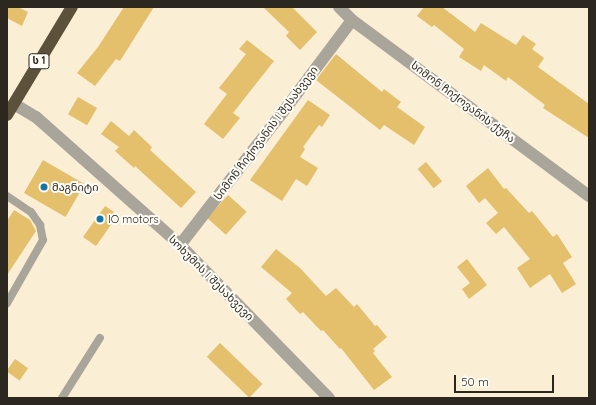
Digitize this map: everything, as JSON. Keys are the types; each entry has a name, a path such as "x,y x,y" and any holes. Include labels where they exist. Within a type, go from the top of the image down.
{"highway":[{"name":"ს 1","path":"7,115 72,7"}],"street":[{"name":"სიმონ ჩიქოვანის ქუჩა","path":"339,7 352,20 589,196"},
{"name":"სიმონ ჩიქოვანის I შესახვევი","path":"180,246 352,20"},
{"name":"სოხუმის I შესახვევი","path":"14,104 36,117 180,246 330,398"}],"lane":[{"path":"7,196 31,212 40,225 43,240 7,303"},
{"path":"62,398 100,338"}],"building":[{"path":"7,7 18,7 28,12 22,26 7,18"},
{"path":"124,7 154,7 120,61 116,59 95,86 77,73 98,47"},
{"path":"263,7 292,7 317,32 300,50 286,36 289,32"},
{"path":"424,7 442,7 475,32 481,23 516,45 523,35 536,44 532,49 544,58 538,67 589,104 589,138 543,108 545,105 508,77 506,81 484,65 481,71 459,57 464,49 434,25 432,27 417,16"},
{"path":"247,40 274,61 233,113 240,118 223,139 204,124 227,94 219,88 246,54 239,49"},
{"path":"336,54 382,92 384,89 401,102 397,107 425,127 414,145 384,125 380,130 316,80"},
{"path":"78,97 97,108 87,125 68,114"},
{"path":"308,100 330,115 322,127 319,125 303,147 305,149 300,157 318,168 307,186 296,179 282,201 250,180"},
{"path":"111,121 129,136 134,130 152,147 150,150 196,192 181,208 135,166 134,168 115,151 119,147 101,134"},
{"path":"43,160 85,184 66,217 24,193"},
{"path":"426,162 442,181 434,188 418,169"},
{"path":"488,168 504,189 506,188 529,213 532,211 553,237 557,234 572,257 563,263 576,284 562,293 550,274 530,288 517,268 530,259 504,227 496,234 486,223 498,213 485,198 479,203 466,186"},
{"path":"228,195 247,212 226,235 207,218"},
{"path":"105,206 114,212 109,220 113,222 96,246 83,237"},
{"path":"14,210 30,220 36,231 7,275 7,221"},
{"path":"276,249 300,268 326,296 336,288 354,307 357,304 375,326 377,325 387,337 373,349 375,351 373,353 392,377 374,390 341,348 340,349 323,330 321,331 303,312 300,314 286,299 292,293 261,267"},
{"path":"467,259 487,285 469,299 462,289 470,283 457,267"},
{"path":"220,343 262,384 249,398 207,357"},
{"path":"15,359 28,368 20,380 7,372"}],"place":[{"name":"მაგნიტი","path":"44,187"},
{"name":"IO motors","path":"100,219"}]}
